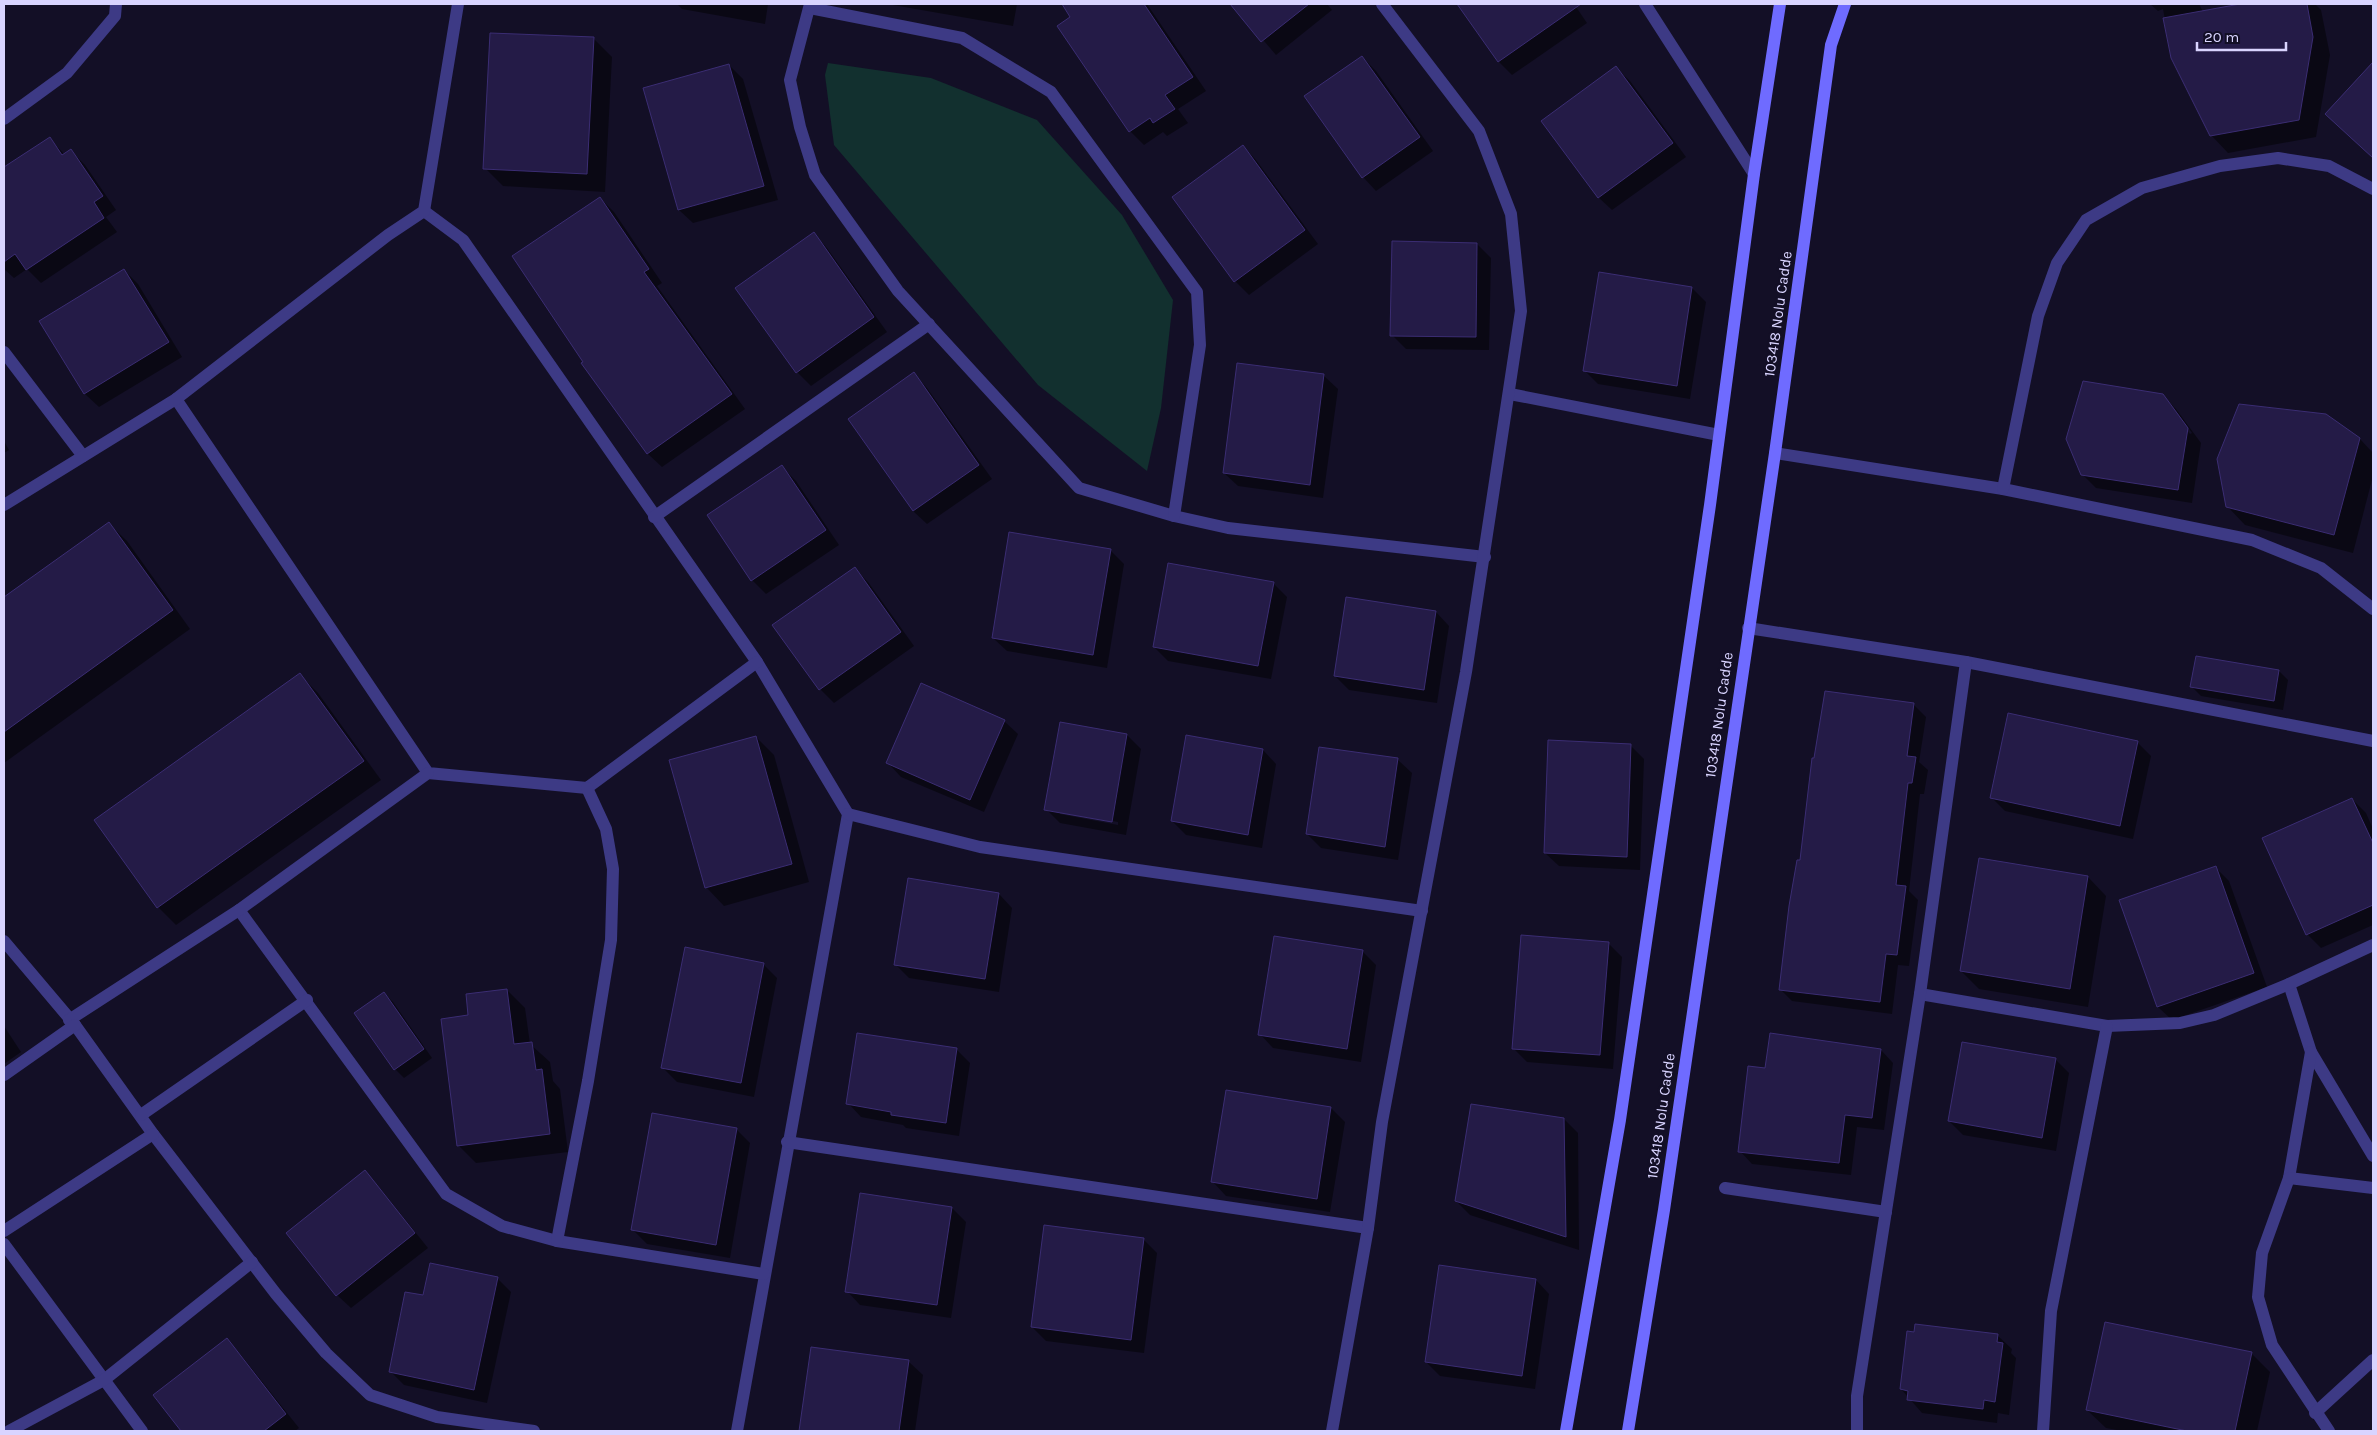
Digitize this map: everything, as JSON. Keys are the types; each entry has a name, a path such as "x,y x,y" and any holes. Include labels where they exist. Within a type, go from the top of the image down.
{"main road":[{"path":"1566,1431 1620,1120 1719,435 1754,174 1780,4"},
{"name":"103418 Nolu Cadde","path":"1628,1431 1666,1200 1775,453 1831,45 1845,4"}],"street":[{"path":"4,119 67,73 114,16 116,4"},
{"path":"4,505 176,399 388,235 424,211 458,4"},
{"path":"1332,1431 1368,1228 1382,1122 1485,556 1521,312 1511,214 1479,131 1382,4"},
{"path":"1645,4 1754,174"},
{"path":"1174,516 1200,345 1197,292 1051,92 962,38 810,6 790,80 800,127 815,176 898,291 1079,488 1174,516 1228,528 1485,556"},
{"path":"2003,489 2038,316 2056,263 2086,220 2142,188 2220,166 2278,158 2329,166 2373,189"},
{"path":"424,211 462,240 757,662 848,814 787,1142 737,1431"},
{"path":"654,517 929,324"},
{"path":"4,352 83,456"},
{"path":"1510,394 1719,435"},
{"path":"176,399 428,773"},
{"path":"1775,453 2003,489 2252,540 2321,568 2373,609"},
{"path":"1748,628 1966,662 2373,739"},
{"path":"4,1076 72,1023 239,910 428,773 586,788 757,662"},
{"path":"1857,1431 1857,1396 1920,994 1966,662"},
{"path":"557,1240 588,1081 611,940 612,861 606,828 586,788"},
{"path":"848,814 980,847 1422,910"},
{"path":"239,910 307,1000 446,1194 502,1226 557,1240 764,1274"},
{"path":"4,941 72,1023 141,1115 153,1134 252,1262 326,1353 370,1395 436,1417 534,1431"},
{"path":"1920,994 2107,1026 2180,1023 2214,1015 2289,984 2373,945"},
{"path":"2289,984 2311,1052 2373,1156"},
{"path":"141,1115 307,1000"},
{"path":"2043,1431 2051,1311 2107,1026"},
{"path":"2311,1052 2289,1178 2262,1253 2258,1297 2272,1345 2315,1413 2329,1431"},
{"path":"4,1231 153,1134"},
{"path":"787,1142 1368,1228"},
{"path":"2289,1178 2373,1188"},
{"path":"1726,1188 1886,1212"},
{"path":"4,1244 142,1431"},
{"path":"9,1431 104,1380 252,1262"},
{"path":"2315,1413 2373,1360"}],"green space":[{"path":"828,63 931,78 1037,120 1122,215 1173,300 1161,408 1147,471 1038,385 834,145 825,75"}],"building":[{"path":"1062,4 1144,4 1193,77 1165,95 1175,109 1153,123 1150,118 1129,132 1057,26 1070,17"},
{"path":"1230,4 1309,4 1261,42"},
{"path":"1457,4 1581,4 1498,62"},
{"path":"2240,4 2307,4 2313,37 2299,120 2210,136 2171,58 2163,18"},
{"path":"490,33 594,37 587,174 483,169"},
{"path":"1362,56 1420,137 1362,178 1304,96"},
{"path":"2373,62 2373,158 2325,114"},
{"path":"729,64 764,186 678,210 643,88"},
{"path":"1616,66 1673,143 1598,198 1541,121"},
{"path":"50,137 62,155 71,149 103,196 94,202 104,218 26,270 15,254 4,262 4,167"},
{"path":"1243,145 1305,230 1234,282 1172,197"},
{"path":"600,197 649,269 644,272 732,394 647,454 581,363 583,362 512,256"},
{"path":"814,232 874,317 796,373 735,288"},
{"path":"1392,241 1477,243 1476,337 1390,336"},
{"path":"124,269 169,342 84,394 39,321"},
{"path":"1599,272 1692,287 1677,386 1583,371"},
{"path":"1237,363 1324,374 1310,485 1223,473"},
{"path":"914,372 979,465 913,511 848,419"},
{"path":"2083,381 2163,394 2188,428 2178,490 2081,475 2066,439"},
{"path":"2239,404 2326,414 2360,438 2334,535 2226,507 2217,459"},
{"path":"782,465 826,530 751,581 707,515"},
{"path":"109,522 173,610 4,732 4,597"},
{"path":"1009,532 1111,549 1093,655 992,638"},
{"path":"1168,563 1274,582 1258,666 1153,647"},
{"path":"855,567 901,632 819,690 772,625"},
{"path":"1346,597 1436,611 1424,690 1334,676"},
{"path":"2196,656 2279,670 2274,701 2190,687"},
{"path":"300,673 364,761 157,908 94,820"},
{"path":"921,683 1005,720 970,800 886,763"},
{"path":"1825,691 1914,703 1907,756 1916,757 1912,783 1908,783 1896,885 1906,886 1897,955 1886,954 1880,1002 1779,990 1789,906 1797,860 1800,860 1812,758 1814,758"},
{"path":"2008,713 2138,741 2120,826 1990,798"},
{"path":"1060,722 1127,734 1112,822 1044,810"},
{"path":"1186,735 1263,749 1248,835 1171,821"},
{"path":"756,736 792,864 705,888 669,760"},
{"path":"1548,740 1631,744 1627,857 1544,853"},
{"path":"1319,747 1398,758 1385,847 1306,834"},
{"path":"2352,798 2373,843 2373,905 2306,935 2262,838"},
{"path":"1979,858 2088,876 2070,989 1960,971"},
{"path":"2216,866 2254,973 2157,1007 2119,900"},
{"path":"908,878 999,893 985,979 894,965"},
{"path":"1521,935 1609,942 1600,1055 1512,1049"},
{"path":"1274,936 1363,950 1347,1049 1258,1035"},
{"path":"685,947 764,963 741,1083 661,1068"},
{"path":"507,989 514,1044 532,1042 536,1070 542,1069 550,1134 457,1146 441,1019 468,1015 466,994"},
{"path":"384,992 424,1049 394,1070 354,1013"},
{"path":"857,1033 957,1048 946,1123 891,1115 891,1112 846,1104"},
{"path":"1770,1033 1881,1049 1872,1118 1845,1115 1839,1163 1738,1152 1748,1066 1765,1068"},
{"path":"1962,1042 2056,1058 2042,1138 1948,1121"},
{"path":"1226,1090 1331,1107 1317,1199 1211,1182"},
{"path":"1471,1104 1564,1118 1566,1237 1455,1201"},
{"path":"652,1113 737,1128 716,1245 631,1230"},
{"path":"365,1170 415,1233 336,1296 286,1233"},
{"path":"860,1193 952,1207 937,1305 845,1292"},
{"path":"1044,1225 1144,1238 1131,1340 1031,1327"},
{"path":"430,1263 498,1277 474,1390 389,1372 405,1292 423,1295"},
{"path":"1439,1265 1536,1279 1522,1376 1425,1362"},
{"path":"2105,1322 2252,1352 2235,1431 2187,1431 2086,1410"},
{"path":"1915,1324 1998,1334 1997,1342 2003,1343 1995,1402 1984,1400 1983,1409 1907,1400 1908,1391 1900,1389 1907,1331 1914,1332"},
{"path":"227,1338 286,1414 264,1431 181,1431 153,1395"},
{"path":"811,1347 909,1360 899,1431 799,1431"}]}
